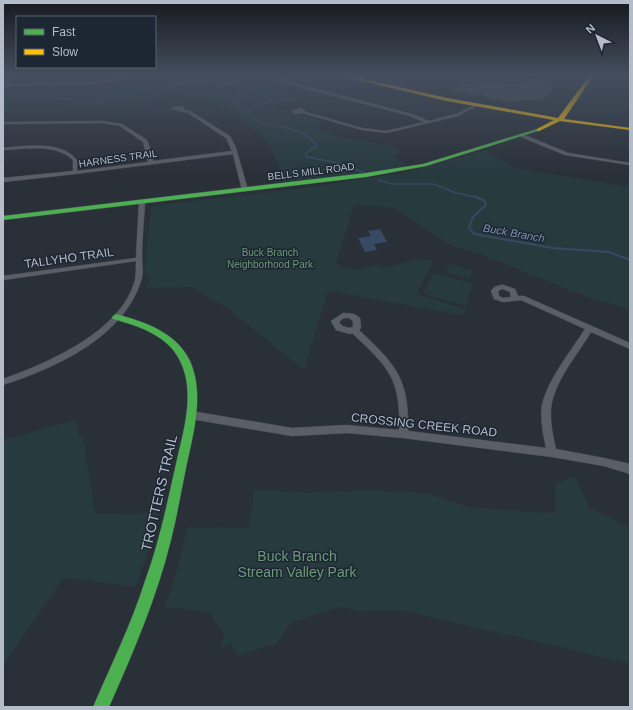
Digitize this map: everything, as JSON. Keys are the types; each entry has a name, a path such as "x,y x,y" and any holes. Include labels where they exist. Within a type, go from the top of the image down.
{"street":[{"path":"385,108 411,115 429,122"},
{"path":"303,112 374,131 394,131 464,113 472,108"},
{"path":"487,108 557,121 630,129"},
{"name":"BELLS MILL ROAD","path":"3,218 404,170 523,136 557,121 570,108"},
{"path":"182,110 190,112 224,134 230,141 235,152 245,190"},
{"path":"3,122 102,122 121,125 144,141 148,148 151,163"},
{"path":"523,136 567,154 630,164"},
{"path":"3,149 46,149 64,152 72,156 75,160 75,173"},
{"name":"HARNESS TRAIL","path":"3,180 75,173 235,152"},
{"path":"3,382 37,370 69,354 100,332 116,317 138,282 142,202"},
{"name":"TALLYHO TRAIL","path":"3,278 139,259"},
{"path":"515,297 522,298 630,346"},
{"name":"TROTTERS TRAIL","path":"101,707 135,627 158,565 171,516 191,415 192,385 185,360 177,348 157,332 116,317"},
{"path":"552,453 546,418 547,404 552,391 589,328"},
{"path":"354,330 381,356 398,380 403,392 405,408 403,434"},
{"name":"CROSSING CREEK ROAD","path":"191,415 292,432 347,428 403,434 552,453 604,462 630,469"}],"green space":[{"path":"3,108 141,108 137,111 6,112 3,114"},
{"path":"222,108 279,108 324,121 312,128 347,138 395,146 401,153 393,155 406,165 400,166 404,170 304,183 301,180 284,182 276,158 269,144 254,129"},
{"name":"Buck Branch Neighborhood Park","path":"488,150 488,153 515,168 630,187 630,309 585,296 480,254 452,246 395,208 354,205 336,263 345,268 359,270 373,265 385,268 415,260 434,261 416,294 468,310 460,315 328,291 304,370 227,308 192,287 147,288 150,276 144,272 151,208 160,205 295,189 407,172"},
{"path":"450,264 473,271 470,278 446,272"},
{"path":"434,273 474,284 465,306 423,294"},
{"path":"76,420 79,436 83,436 95,514 157,513 149,548 136,587 68,578 62,580 3,665 3,440"},
{"name":"Buck Branch Stream Valley Park","path":"575,476 589,507 630,528 630,666 628,663 400,610 360,611 338,607 291,623 276,644 238,655 231,644 220,648 224,634 209,612 165,607 178,567 187,527 249,528 254,489 307,493 370,490 431,494 470,508 555,513 555,484"}],"water":[{"path":"380,229 387,242 374,244 377,250 365,252 358,238 371,236 368,231"}],"waterway":[{"name":"Buck Branch","path":"240,108 248,113"},
{"path":"248,113 251,108"},
{"name":"Buck Branch","path":"248,113 259,123 289,129"},
{"name":"Buck Branch","path":"289,129 304,134 317,146 306,153 306,157 334,162 363,172"},
{"name":"Buck Branch","path":"378,180 392,184 433,184 456,193 477,197"},
{"name":"Buck Branch","path":"477,197 485,201 486,205 473,217 469,227 474,234 552,248 609,252 630,260"}],"traffic: fast":[{"path":"3,218 366,175 424,165 539,130"},
{"path":"101,707 136,625 159,561 165,540 188,433 193,397 192,385 185,361 173,344 165,337 146,327 116,317"}],"traffic: slow":[{"path":"494,108 556,119 630,129"},
{"path":"539,130 562,118 569,108"}]}
